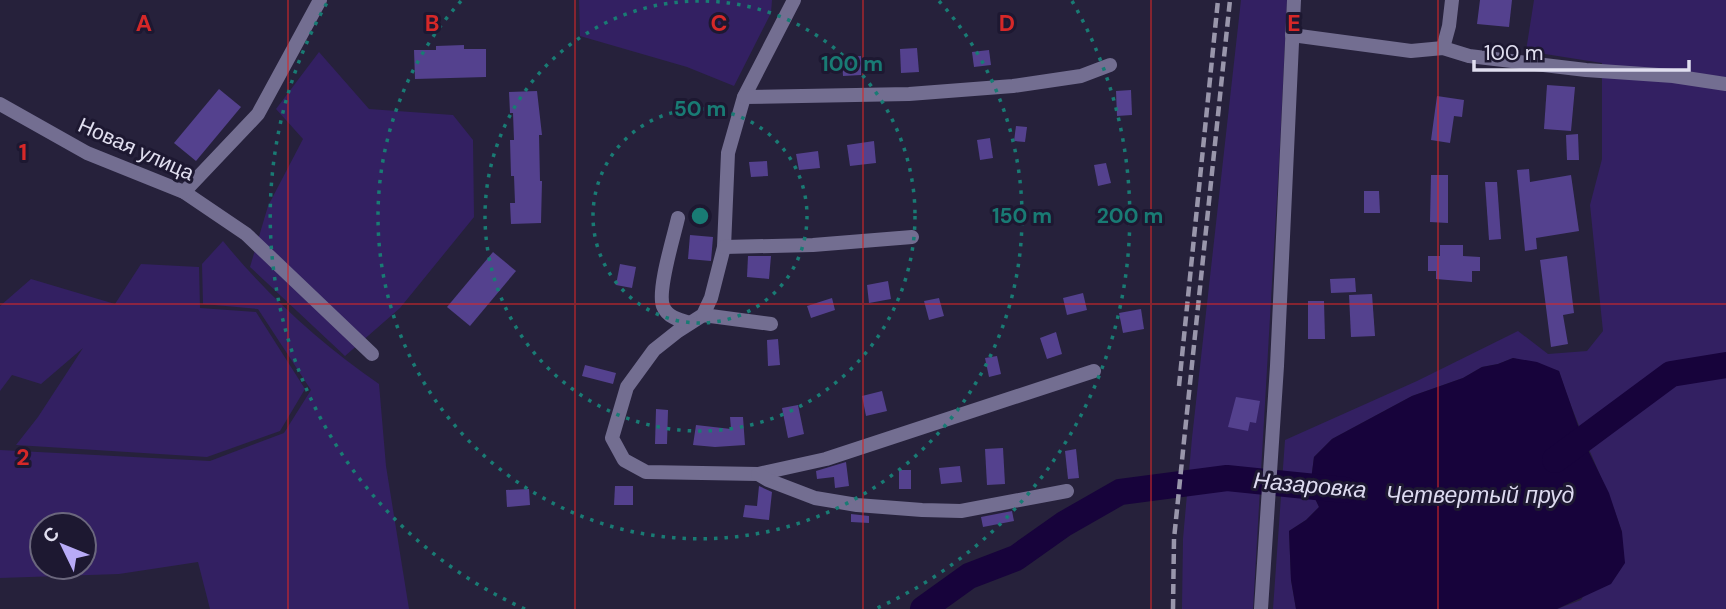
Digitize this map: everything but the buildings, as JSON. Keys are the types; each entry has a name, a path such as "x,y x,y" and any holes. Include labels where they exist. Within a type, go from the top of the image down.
{"street":[{"path":"184,192 258,114 320,0"},
{"path":"794,0 744,97 728,153 724,247 711,298 703,315 654,350 627,387 612,438 624,460 646,472 758,474 826,460 1094,371"},
{"path":"1261,609 1274,419 1294,0"},
{"path":"1443,48 1452,0"},
{"path":"1292,35 1411,51 1443,48 1469,56 1586,70 1673,76 1726,84"},
{"path":"744,97 909,94 1013,86 1081,76 1110,65"},
{"name":"Новая улица","path":"0,104 87,153 184,192 246,234 372,354"},
{"path":"678,218 661,293 663,307 670,316 690,323"},
{"path":"724,247 813,245 912,237"},
{"path":"703,315 771,324"},
{"path":"758,474 815,498 856,505 922,510 961,510 1068,491"}],"shaded area":[{"path":"579,0 772,0 771,13 734,86 687,67 580,36"},
{"path":"1241,0 1287,0 1253,609 1182,609 1183,539 1192,438"},
{"path":"1534,0 1726,0 1726,609 1557,609 1581,600 1622,532 1559,371 1513,358 1482,367 1463,378 1412,396 1332,439 1314,457 1310,488 1319,507 1289,531 1291,580 1296,609 1273,609 1285,440 1417,381 1518,331 1548,354 1587,351 1603,331 1590,205 1602,159 1602,63 1526,51"},
{"path":"319,52 369,109 453,115 473,140 474,217 400,308 345,356 250,267 268,206 303,139 276,109"},
{"path":"223,241 258,281 296,318 379,384 386,466 409,609 210,609 198,562 98,575 98,511 28,511 28,577 0,578 0,450 210,461 284,433 311,390 258,309 203,304 202,264"},
{"path":"141,264 199,267 200,308 256,312 305,389 280,431 207,457 16,445 38,417 83,348 41,384 12,375 0,391 0,306 31,279 115,304"}],"water":[{"name":"Четвертый пруд","path":"1513,358 1537,362 1559,371 1583,440 1609,493 1622,532 1625,563 1611,584 1557,609 1296,609 1291,580 1289,531 1319,507 1310,488 1314,457 1332,439 1412,396 1463,378 1482,367"}],"waterway":[{"name":"Назаровка","path":"1555,460 1671,374 1726,365"},
{"name":"Назаровка","path":"923,609 969,576 1016,558 1064,524 1120,492 1227,478 1345,490"}],"railway":[{"path":"1179,386 1218,0"},
{"path":"1173,609 1174,539 1230,0"}]}
